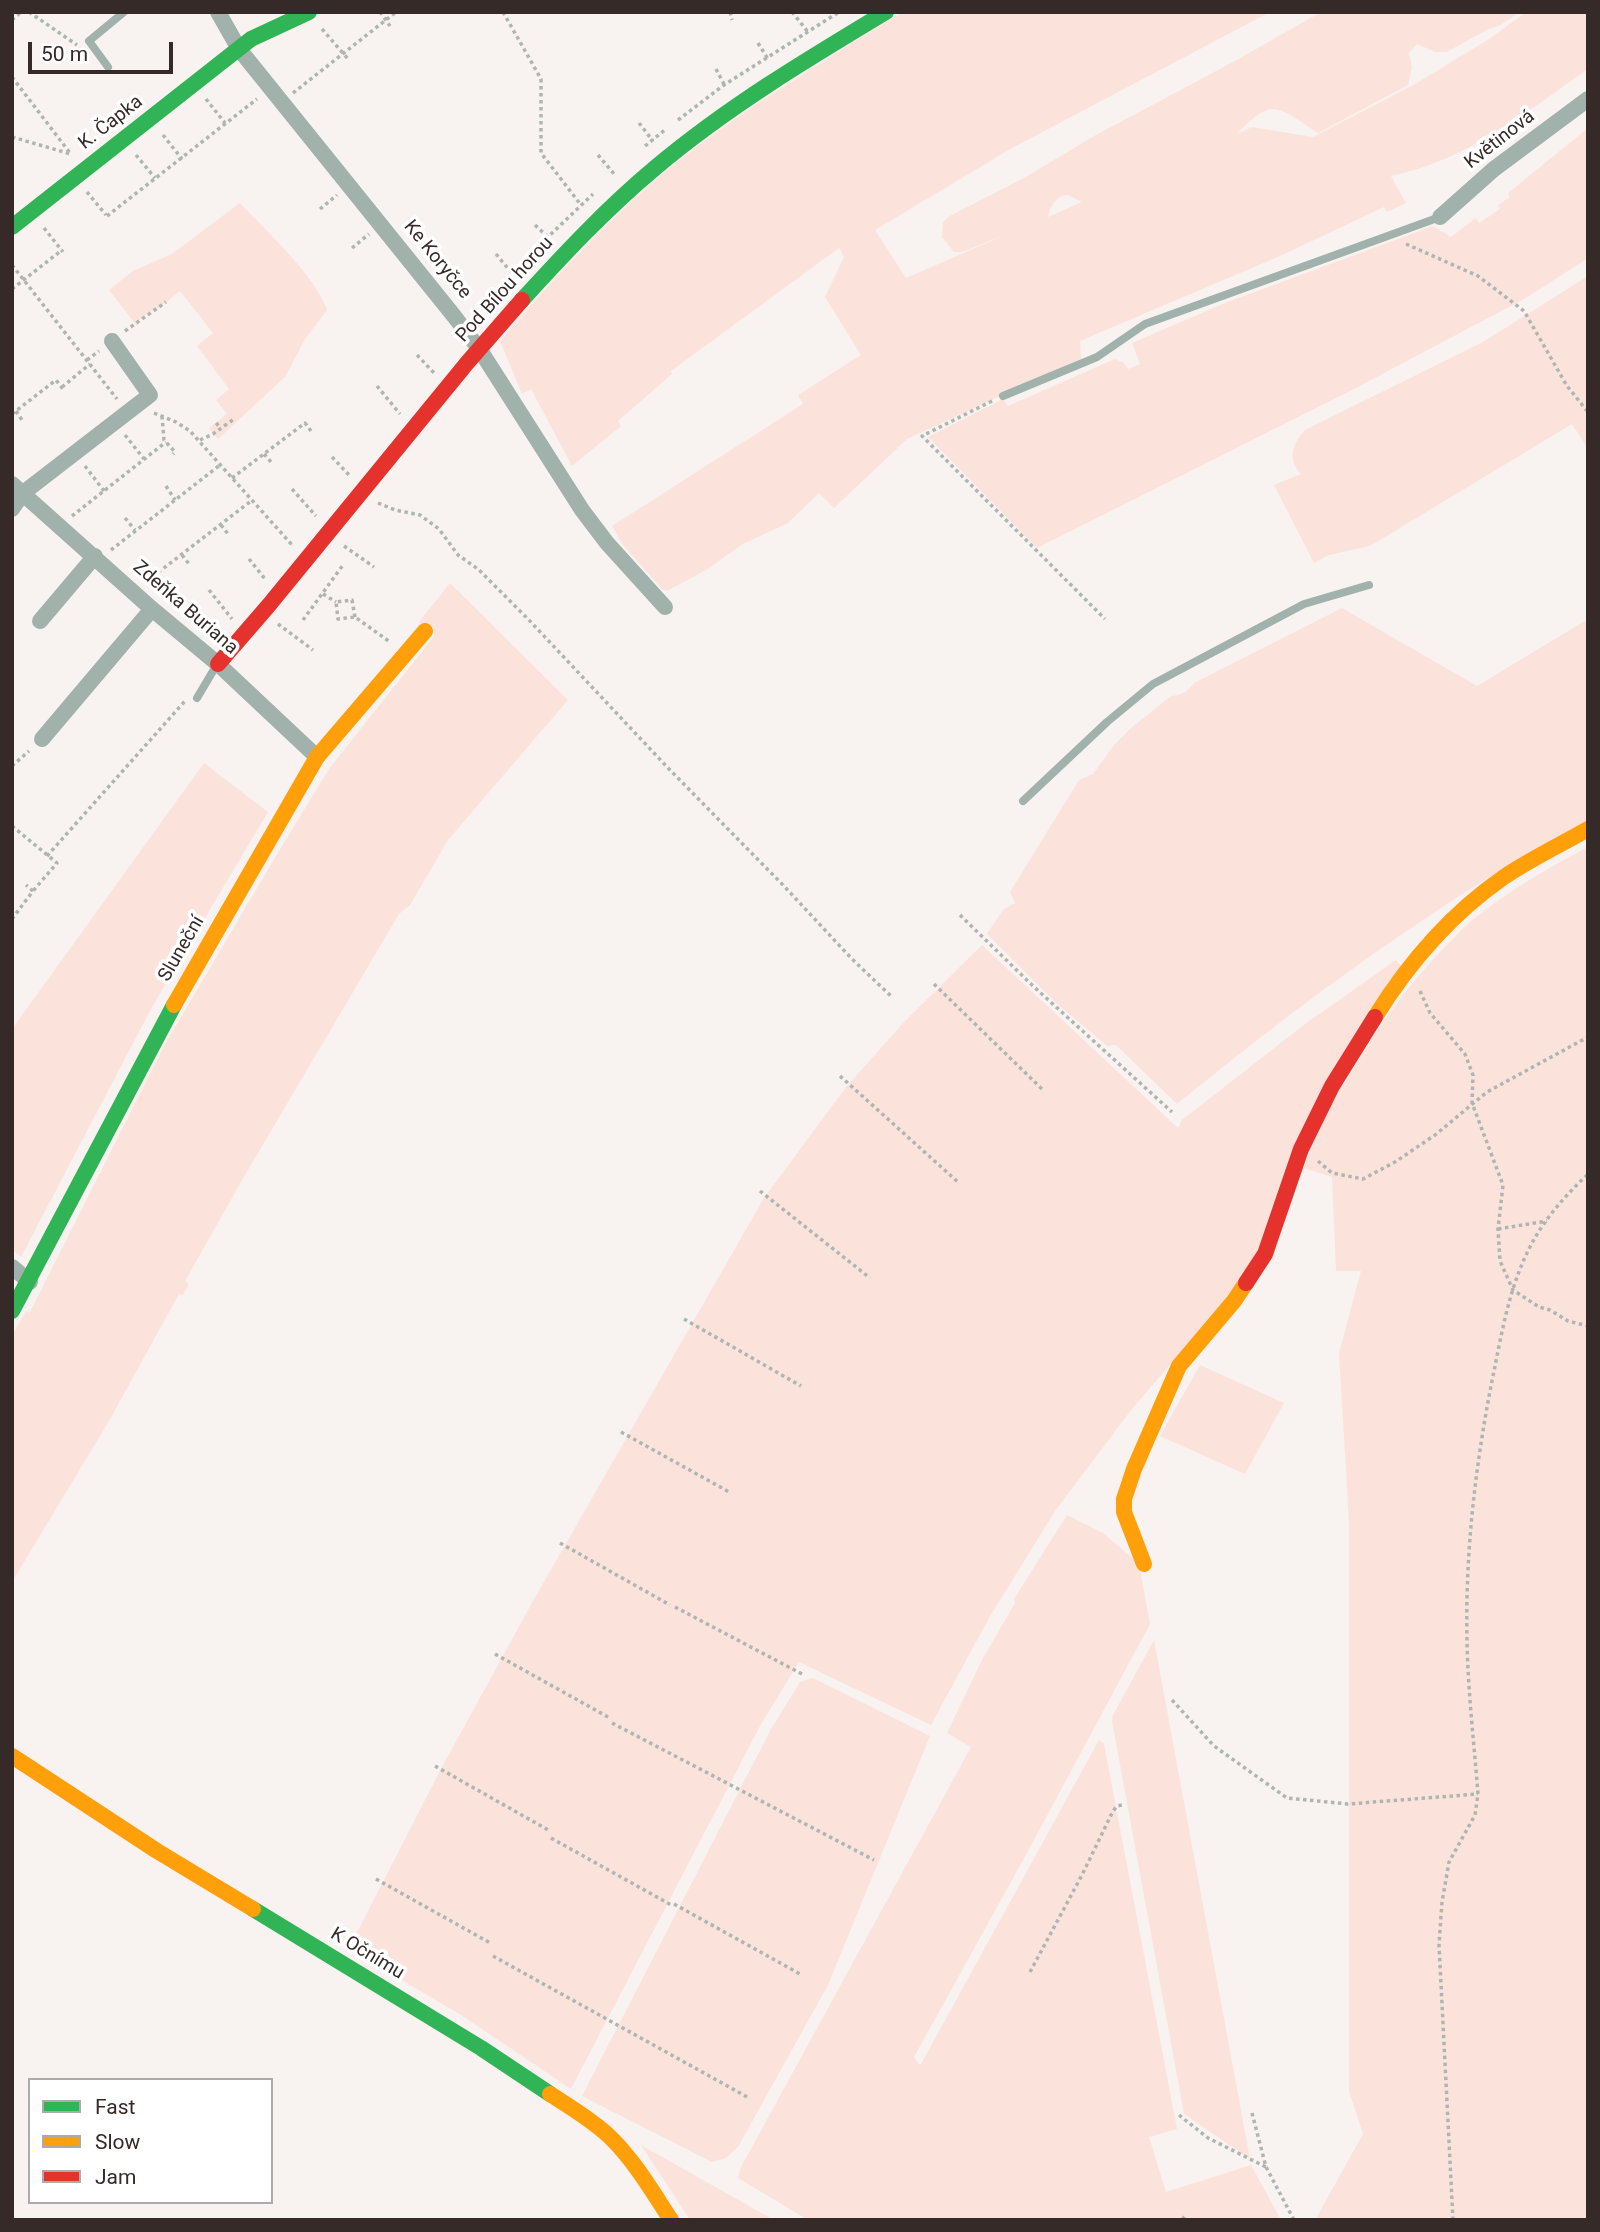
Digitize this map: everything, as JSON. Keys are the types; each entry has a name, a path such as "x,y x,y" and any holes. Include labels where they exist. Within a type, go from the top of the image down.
{"street":[{"name":"Ke Koryčce","path":"218,12 239,48 480,350 582,510 607,543 665,607"},
{"name":"Pod Bílou horou","path":"218,664 264,613 480,350 596,222 629,191 720,117 886,12"},
{"name":"K. Čapka","path":"12,227 251,39 312,17"},
{"name":"Květinová","path":"1440,217 1494,169 1588,99"},
{"path":"12,509 18,489 150,395 112,341"},
{"name":"Zdeňka Buriana","path":"18,489 101,555 152,609 218,664 317,757"},
{"path":"40,621 101,555"},
{"path":"42,739 152,609"},
{"name":"Sluneční","path":"12,1311 30,1282 162,1025 317,757 425,631"},
{"path":"1144,1564 1124,1512 1124,1499 1179,1366 1234,1301 1265,1254 1301,1149 1332,1086 1383,1004 1446,924 1473,900 1530,860 1588,829"},
{"path":"12,1267 30,1282"},
{"name":"K Očnímu","path":"12,1756 157,1851 470,2041 583,2115 610,2137 640,2173 671,2220"}],"lane":[{"path":"108,67 89,41 124,12"},
{"path":"1003,396 1097,357 1145,324 1440,217"},
{"path":"1023,801 1107,722 1153,684 1304,604 1369,584"},
{"path":"197,698 218,664"}],"path":[{"path":"12,20 21,12"},
{"path":"29,12 78,45 89,41"},
{"path":"380,12 390,26"},
{"path":"282,101 396,12"},
{"path":"503,12 541,79 543,159 596,222"},
{"path":"730,12 732,20"},
{"path":"792,12 808,31 820,52"},
{"path":"312,17 348,59"},
{"path":"12,77 83,171"},
{"path":"87,192 107,216 263,94"},
{"path":"206,99 225,124"},
{"path":"161,134 181,158"},
{"path":"12,137 70,153"},
{"path":"135,154 155,178"},
{"path":"598,155 629,191"},
{"path":"320,209 341,192"},
{"path":"12,289 62,251 43,226"},
{"path":"352,248 372,232"},
{"path":"1384,237 1408,244 1478,275 1524,311 1567,386 1588,412"},
{"path":"496,254 530,293"},
{"path":"12,265 122,406"},
{"path":"22,420 14,413 56,380 62,388 90,365"},
{"path":"377,386 415,429"},
{"path":"1003,396 922,436 1105,619"},
{"path":"147,410 190,431 200,440 251,501 307,560"},
{"path":"162,416 166,442 175,452 173,454"},
{"path":"200,440 234,419"},
{"path":"216,423 221,428"},
{"path":"232,478 305,423 311,431"},
{"path":"120,427 145,460"},
{"path":"68,520 166,442"},
{"path":"264,453 272,463"},
{"path":"332,457 377,502 386,507 420,515 439,529 458,555 478,569 528,618 669,769 893,998"},
{"path":"80,459 105,492"},
{"path":"101,555 220,465"},
{"path":"166,486 176,500"},
{"path":"292,489 330,531 374,567"},
{"path":"143,584 251,501"},
{"path":"125,518 135,530"},
{"path":"221,525 228,534"},
{"path":"182,555 189,564"},
{"path":"249,559 262,577 279,593"},
{"path":"303,620 343,565"},
{"path":"209,590 228,615 246,632"},
{"path":"323,594 335,602 352,600 355,617"},
{"path":"335,602 338,619 355,617 406,654"},
{"path":"264,613 313,650"},
{"path":"47,856 182,701 197,698"},
{"path":"165,720 170,725"},
{"path":"12,766 42,739"},
{"path":"12,826 57,863 12,919"},
{"path":"26,885 33,891"},
{"path":"960,915 1033,986 1172,1112"},
{"path":"1412,965 1430,1013 1465,1055 1473,1075 1472,1103 1503,1185 1498,1229 1500,1261 1513,1290 1568,1321 1588,1326"},
{"path":"934,984 1044,1091"},
{"path":"1332,1173 1363,1179 1395,1162 1435,1135 1472,1103 1530,1067 1588,1037"},
{"path":"840,1076 959,1183"},
{"path":"1453,2220 1440,1945 1442,1902 1449,1862 1475,1815 1478,1794 1466,1641 1468,1567 1477,1476 1490,1389 1513,1290 1529,1250 1547,1221 1588,1174"},
{"path":"760,1191 870,1278"},
{"path":"1498,1229 1547,1221"},
{"path":"684,1319 801,1386"},
{"path":"621,1432 731,1493"},
{"path":"559,1543 802,1674"},
{"path":"495,1654 608,1717"},
{"path":"1172,1700 1214,1746 1287,1798 1348,1804 1478,1794"},
{"path":"612,1724 874,1860"},
{"path":"435,1766 550,1831"},
{"path":"1030,1972 1113,1811 1122,1805"},
{"path":"551,1838 800,1974"},
{"path":"376,1879 492,1944"},
{"path":"493,1956 749,2098"},
{"path":"1252,2113 1266,2167 1294,2220"},
{"path":"1179,2115 1208,2138 1266,2167"}],"shaded area":[{"path":"903,12 1270,12 1012,148 875,230 906,278 1005,235 962,252 954,252 942,237 943,223 948,217 1022,179 1096,135 1321,12 1520,12 1499,26 1488,29 1447,52 1435,52 1417,44 1409,53 1412,67 1408,85 1318,133 1284,112 1268,110 1259,114 1237,134 1252,127 1313,137 1417,83 1489,39 1526,12 1588,12 1588,69 1518,118 1470,147 1418,169 1391,176 1406,203 1387,212 1384,207 1280,256 1080,341 1081,359 907,439 834,508 819,493 788,523 741,545 708,569 667,591 662,589 623,545 612,526 803,404 798,395 861,355 825,297 844,257 839,248 671,371 672,374 618,421 621,426 572,466 531,389 522,394 500,341 599,233 681,159 757,104","holes":["1068,195 1082,202 1048,217 1052,205 1060,197"]},
{"path":"1588,128 1588,258 1526,298 1352,390 1037,548 928,437 1003,399 1008,406 1115,359 1124,363 1128,369 1140,364 1132,343 1225,303 1433,226 1451,237 1476,218 1479,223 1500,209 1498,205 1510,197 1508,193"},
{"path":"240,203 301,268 327,310 305,339 285,377 218,439 209,428 227,414 216,400 229,389 197,346 213,333 180,291 137,321 137,326 109,290 133,271 172,254"},
{"path":"1588,276 1588,449 1572,424 1370,546 1329,555 1314,563 1274,485 1301,474 1294,463 1293,452 1305,430 1483,342"},
{"path":"450,583 568,700 448,840 410,905 399,914 245,1175 185,1281 189,1284 183,1295 179,1294 109,1421 12,1582 12,1336 26,1311 30,1312 164,1046 329,769 435,635 419,622"},
{"path":"1342,608 1477,686 1588,619 1588,820 1480,883 1376,952 1275,1026 1177,1104 1116,1045 1107,1046 1055,1002 987,934 1003,910 1015,903 1010,892 1079,780 1093,774 1114,745 1131,728 1171,696 1184,692 1194,683"},
{"path":"204,763 268,812 152,1007 21,1257 12,1249 12,1029"},
{"path":"1588,847 1588,2220 1315,2220 1363,2134 1349,2091 1349,1521 1339,1353 1361,1271 1336,1271 1332,1177 1303,1168 1331,1109 1364,1052 1422,972 1463,928 1484,911 1527,882"},
{"path":"982,945 1178,1128 1182,1120 1305,1024 1396,960 1402,967 1254,1262 1132,1409 1055,1511 989,1618 931,1725 799,1662 760,1726 571,2089 461,2015 354,1952 351,1944 442,1767 533,1601 764,1198 846,1087 906,1020"},
{"path":"1200,1365 1284,1403 1245,1474 1160,1436"},
{"path":"1067,1515 1103,1533 1139,1564 1150,1624 914,2057 921,2064 1099,1740 1104,1744 1177,2129 1149,2137 1166,2192 1251,2165 1281,2220 808,2220 738,2178 741,2167 971,1747 947,1733 982,1660 1015,1603 1014,1599"},
{"path":"1154,1640 1250,2159 1184,2114 1112,1721"},
{"path":"813,1678 930,1736 828,1985 738,2147 726,2158 712,2162 582,2096 770,1731 800,1682"},
{"path":"641,2145 774,2220 690,2220"}],"traffic: fast":[{"path":"12,227 251,39 309,12"},
{"path":"522,300 603,215 682,146 767,86 886,12"},
{"path":"12,1311 174,1005"},
{"path":"253,1909 481,2048 550,2094"}],"traffic: slow":[{"path":"174,1005 317,757 425,631"},
{"path":"1375,1017 1432,941 1485,891 1514,870 1588,829"},
{"path":"1144,1564 1124,1512 1124,1499 1134,1469 1179,1366 1246,1283"},
{"path":"12,1756 157,1851 253,1909"},
{"path":"550,2094 595,2124 618,2145 671,2220"}],"traffic: jam":[{"path":"218,664 522,300"},
{"path":"1246,1283 1265,1254 1301,1149 1332,1086 1375,1017"}]}
